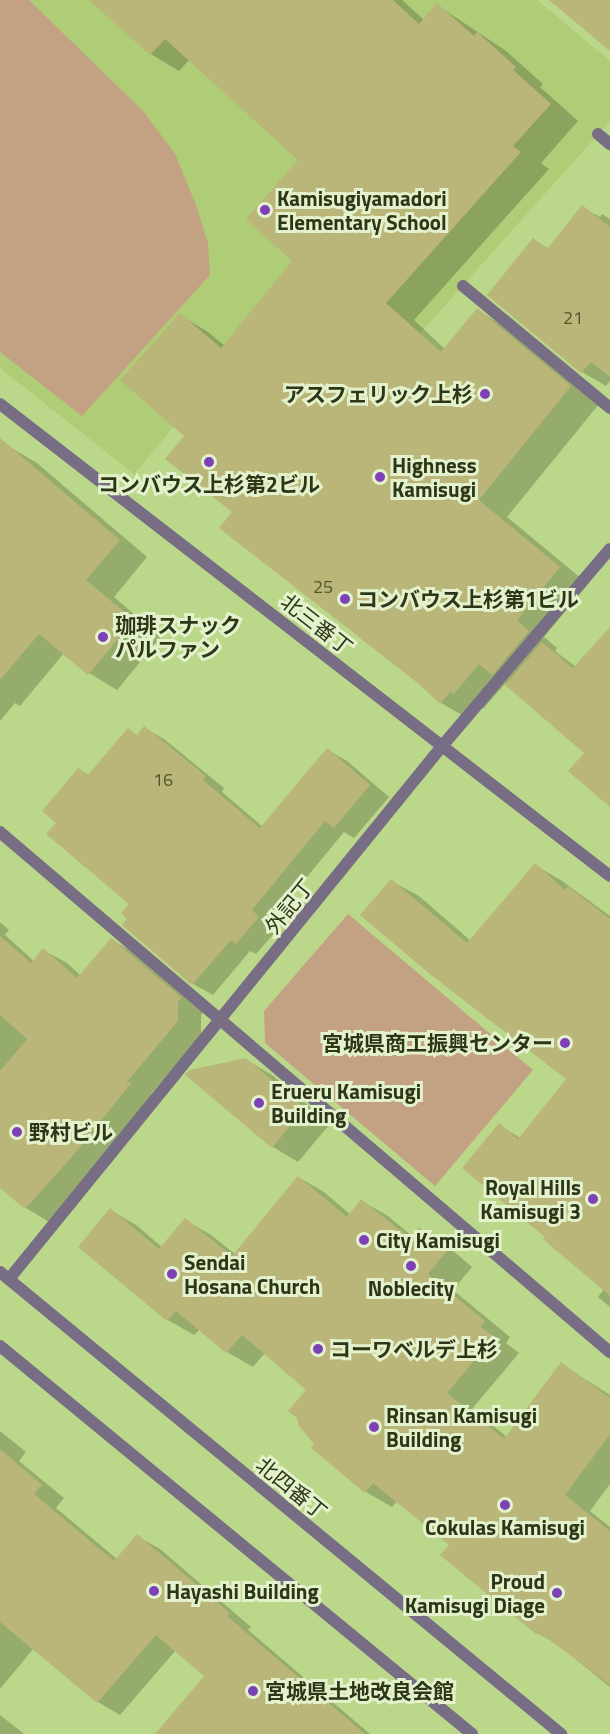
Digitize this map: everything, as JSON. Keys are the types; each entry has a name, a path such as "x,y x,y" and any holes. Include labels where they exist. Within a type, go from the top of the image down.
{"street":[{"path":"598,134 610,144"},
{"path":"463,286 610,408"},
{"name":"北三番丁","path":"1,407 443,745 610,876"},
{"name":"外記丁","path":"0,1290 4,1276 221,1021 443,745 610,549"},
{"path":"0,832 610,1352"},
{"name":"北四番丁","path":"4,1276 561,1734"},
{"path":"0,1346 472,1734"}],"shaded area":[{"name":"Kamisugiyamadori Elementary School","path":"0,0 537,0 610,61 610,121 380,378 280,300 134,474 0,368"},
{"path":"0,0 29,0 144,112 175,154 196,205 208,243 210,275 82,416 0,352"},
{"path":"348,914 533,1070 435,1186 265,1043 264,1011"}],"building":[{"path":"89,0 393,0 419,24 437,3 474,36 477,32 516,67 513,70 551,104 513,146 521,152 386,303 441,352 477,308 571,386 479,500 560,567 517,620 529,631 492,675 479,664 454,694 450,692 440,704 419,684 219,528 232,512 165,459 184,436 120,380 180,313 221,348 292,261 246,219 298,160 165,39 150,55"},
{"path":"549,0 610,0 610,51"},
{"path":"582,205 610,227 610,377 591,362 581,373 487,295 533,238 547,249"},
{"path":"0,438 120,540 86,580 134,620 88,675 39,634 0,680"},
{"path":"610,627 610,807 568,771 584,753 505,685 542,642 573,668"},
{"path":"144,726 206,776 203,780 260,828 327,748 370,785 334,828 325,821 252,910 259,917 236,944 231,940 192,985 122,925 127,919 121,913 129,904 46,834 56,823 42,811 78,768 88,775 128,728 137,735"},
{"path":"535,863 565,890 568,886 610,919 610,1296 543,1239 545,1237 462,1168 499,1123 518,1139 566,1079 431,975 360,915 391,879 467,943"},
{"path":"0,936 31,963 43,948 77,978 111,938 182,998 178,1002 178,1021 126,1083 133,1081 70,1159 25,1209 0,1188 0,1071 27,1039 0,1015"},
{"name":"Erueru Kamisugi Building","path":"246,1058 305,1108 272,1148 185,1075 190,1070"},
{"path":"298,1176 347,1217 361,1199 410,1238 419,1227 447,1251 428,1274 485,1321 481,1327 494,1337 447,1393 504,1439 561,1362 610,1398 610,1434 565,1495 610,1531 610,1685 539,1632 537,1635 440,1555 449,1545 373,1483 365,1493 311,1448 314,1444 299,1426 297,1418 288,1411 306,1390 242,1335 226,1353 176,1311 167,1321 78,1247 110,1208 159,1249 185,1218 232,1256"},
{"path":"0,1449 42,1485 34,1494 114,1561 137,1534 230,1613 227,1616 365,1734 155,1734 204,1676 156,1635 97,1703 0,1622"}],"place":[{"name":"Kamisugiyamadori Elementary School","path":"265,210"},
{"name":"アスフェリック上杉","path":"485,394"},
{"name":"コンバウス上杉第2ビル","path":"209,462"},
{"name":"Highness Kamisugi","path":"380,477"},
{"name":"コンバウス上杉第1ビル","path":"345,599"},
{"name":"珈琲スナック パルファン","path":"103,637"},
{"name":"宮城県商工振興センター","path":"565,1043"},
{"name":"Erueru Kamisugi Building","path":"259,1103"},
{"name":"野村ビル","path":"17,1132"},
{"name":"Royal Hills Kamisugi 3","path":"593,1199"},
{"name":"City Kamisugi","path":"364,1240"},
{"name":"Noblecity","path":"411,1266"},
{"name":"Sendai Hosana Church","path":"172,1274"},
{"name":"コーワベルデ上杉","path":"318,1349"},
{"name":"Rinsan Kamisugi Building","path":"374,1427"},
{"name":"Cokulas Kamisugi","path":"505,1505"},
{"name":"Hayashi Building","path":"154,1591"},
{"name":"Proud Kamisugi Diage","path":"557,1593"},
{"name":"宮城県土地改良会館","path":"253,1691"}]}
